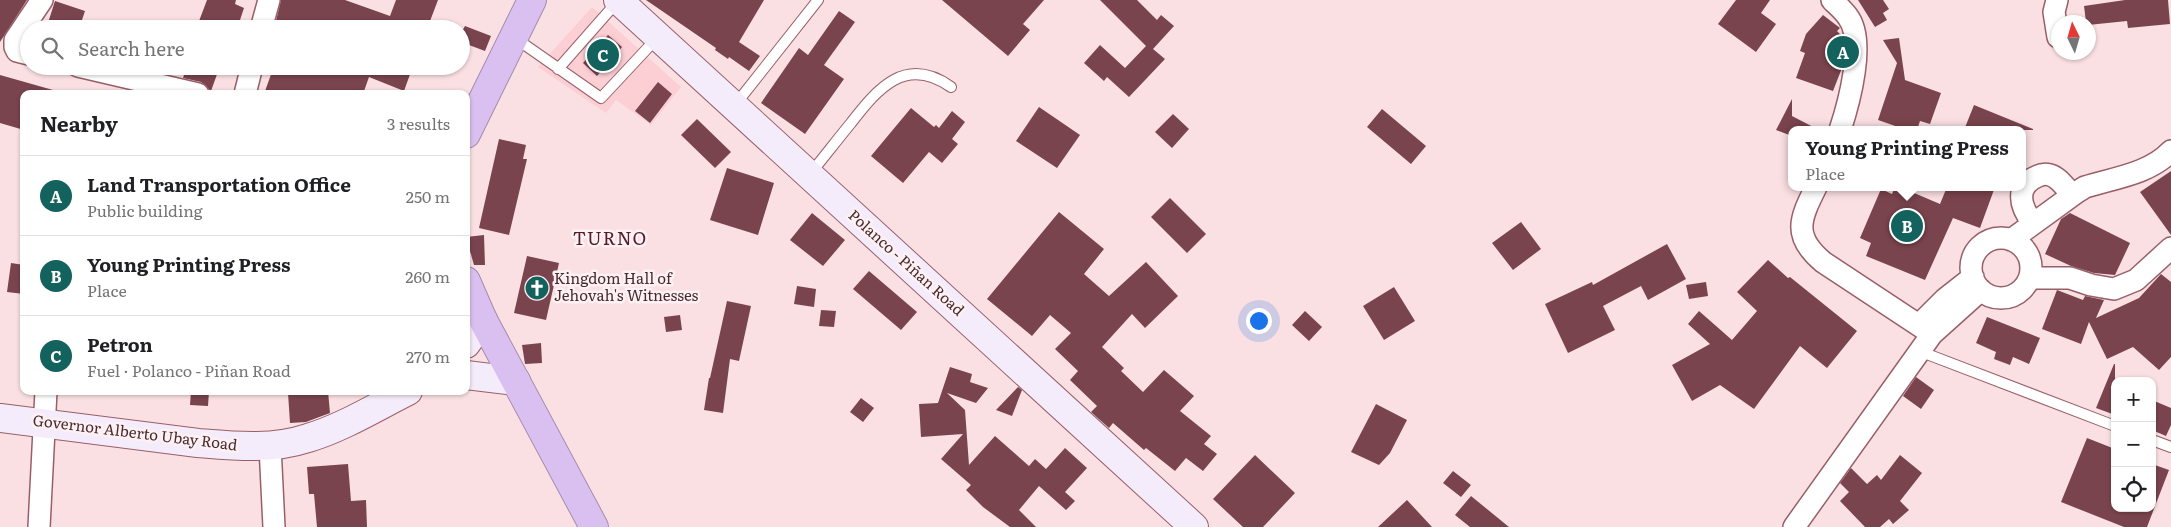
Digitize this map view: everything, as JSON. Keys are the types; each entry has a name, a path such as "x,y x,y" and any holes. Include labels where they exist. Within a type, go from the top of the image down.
{"highway":[{"path":"470,126 532,0"},
{"path":"470,290 483,320 594,527"}],"main road":[{"name":"Polanco - Piñan Road","path":"618,0 1194,527"},
{"path":"470,338 483,320"},
{"path":"470,375 516,381"},
{"name":"Governor Alberto Ubay Road","path":"0,418 198,443 228,446 270,446 308,438 400,395"}],"street":[{"path":"28,20 42,0"},
{"path":"263,20 269,0"},
{"path":"1832,0 1849,18 1856,37 1855,65 1841,126"},
{"path":"2054,15 2057,0"},
{"path":"20,33 15,40 15,47 20,52"},
{"path":"117,75 181,90"},
{"path":"246,90 250,75"},
{"path":"2011,240 2085,187 2144,170 2162,161 2171,151"},
{"path":"2026,185 2031,179 2041,174 2049,175 2056,178 2072,195"},
{"path":"1814,191 1804,212 1801,228 1809,251 1925,330"},
{"path":"2022,191 2022,202 2026,214 2033,223"},
{"path":"1995,239 2011,240 2019,244 2028,256 2031,263 2030,278 2021,290 2008,297 1994,297 1977,284 1972,261 1980,247 1995,239"},
{"path":"2030,278 2070,278 2091,285 2114,289 2136,280 2171,248"},
{"path":"1794,527 1919,352 1925,330 1945,299 1977,284"},
{"path":"38,527 46,395"},
{"path":"270,446 274,527"}],"lane":[{"path":"558,69 618,0"},
{"path":"734,106 818,0"},
{"path":"514,38 602,98 658,37"},
{"path":"810,175 870,98 887,83 906,75 924,74 941,80 951,87"},
{"path":"1919,352 2111,424"},
{"path":"2156,442 2171,448"}],"shaded area":[{"path":"592,7 681,87 651,125 616,100 606,113 538,67"}],"building":[{"path":"0,0 27,0 0,42"},
{"path":"207,0 236,0 235,4 244,8 240,20 199,20"},
{"path":"281,0 345,0 390,16 396,0 438,0 430,20 276,20"},
{"path":"646,0 764,0 739,42 760,56 749,71 729,57 728,59 715,50 716,48"},
{"path":"942,0 1044,0 1023,24 1030,30 1008,56"},
{"path":"1100,0 1137,0 1157,20 1161,15 1174,26 1153,49 1165,59 1129,97 1107,77 1104,81 1084,63 1100,45 1125,68 1146,46"},
{"path":"1736,0 1770,0 1761,13 1776,24 1756,52 1718,24"},
{"path":"1858,0 1883,0 1889,9 1883,13 1887,20 1875,27"},
{"path":"2125,0 2168,0 2170,24 2128,28 2127,21 2096,24 2096,15 2085,15 2084,6"},
{"path":"55,1 85,11 82,20 49,20"},
{"path":"839,11 855,22 824,65 844,79 805,134 761,103 799,48 808,55"},
{"path":"1823,15 1840,28 1837,31 1843,40 1833,51 1843,56 1842,68 1833,91 1796,78 1805,53 1800,51 1806,34"},
{"path":"470,28 491,36 485,51 470,45"},
{"path":"608,35 622,47 597,76 583,63"},
{"path":"1899,38 1905,80 1941,93 1930,124 1920,121 1918,126 1895,126 1878,120 1897,63 1883,40"},
{"path":"0,75 53,90 20,90 20,129 0,123"},
{"path":"184,75 217,75 211,90 201,82 183,78"},
{"path":"271,75 410,75 404,90 369,77 364,90 265,90"},
{"path":"658,82 672,94 650,123 635,111"},
{"path":"1792,99 1792,116 1811,126 1788,126 1788,134 1776,130"},
{"path":"1974,105 2026,126 1966,126"},
{"path":"1039,107 1080,135 1057,168 1016,141"},
{"path":"911,108 934,127 936,125 939,128 952,111 965,122 952,139 958,144 942,163 929,152 903,183 871,156"},
{"path":"1382,109 1426,146 1411,164 1367,127"},
{"path":"1173,114 1189,129 1172,148 1155,132"},
{"path":"697,119 731,152 715,168 681,135"},
{"path":"2026,126 2033,129 2026,130"},
{"path":"499,139 526,145 523,159 527,159 509,235 479,228"},
{"path":"727,168 774,183 758,235 710,220"},
{"path":"2171,171 2171,235 2140,192"},
{"path":"1880,191 1892,194 1893,191 1909,191 1940,204 1945,191 1994,191 1980,228 1953,218 1925,280 1866,256 1871,243 1860,238"},
{"path":"1170,198 1206,234 1187,253 1151,217"},
{"path":"1059,212 1104,249 1084,274 1109,296 1146,262 1178,296 1145,328 1132,314 1102,347 1124,368 1121,371 1143,392 1164,370 1194,396 1180,411 1211,436 1204,444 1217,454 1203,471 1186,458 1175,471 1146,448 1144,450 1113,423 1109,428 1091,412 1097,406 1070,380 1078,371 1055,349 1071,333 1050,315 1032,336 987,299"},
{"path":"812,213 845,240 823,266 790,240"},
{"path":"2070,213 2130,243 2115,275 2094,273 2071,266 2045,254 2061,219"},
{"path":"1521,222 1541,249 1513,270 1492,243"},
{"path":"484,235 485,265 474,265 470,251 470,237"},
{"path":"1667,244 1686,279 1648,300 1641,286 1603,306 1615,330 1568,353 1545,304 1592,282 1593,285"},
{"name":"Kingdom Hall of Jehovah's Witnesses","path":"527,256 559,263 546,320 514,313"},
{"path":"1768,260 1788,278 1790,277 1857,331 1827,368 1800,346 1754,409 1720,385 1692,401 1672,365 1710,344 1688,324 1699,311 1732,340 1757,311 1737,292"},
{"path":"11,263 20,264 20,294 7,292"},
{"path":"869,271 917,312 901,330 853,289"},
{"path":"2161,274 2171,282 2171,357 2159,370 2133,347 2107,359 2089,322 2081,344 2042,329 2057,290 2083,300 2085,296 2104,300 2096,318 2139,298"},
{"path":"1706,282 1708,296 1689,299 1686,285"},
{"path":"797,286 816,289 814,307 794,304"},
{"path":"1394,287 1415,321 1384,340 1363,306"},
{"path":"727,301 751,306 739,361 730,359 723,413 704,410 709,378"},
{"path":"821,310 836,311 834,327 819,326"},
{"path":"1305,311 1322,327 1309,341 1292,325"},
{"path":"680,315 682,330 666,332 664,317"},
{"path":"1987,317 2040,338 2029,364 2013,357 2010,365 1994,359 1996,352 1976,343"},
{"path":"541,343 542,363 525,364 522,345"},
{"path":"2115,364 2115,377 2111,377 2111,414 2096,408"},
{"path":"950,367 972,374 970,382 988,388 976,403 947,393 965,410 969,465 995,436 1029,466 1035,459 1046,469 1065,448 1087,468 1065,492 1075,501 1066,510 1039,486 1019,510 1036,527 1010,527 983,507 966,490 971,485 941,459 963,434 921,437 919,404 938,403"},
{"path":"1916,377 1934,390 1921,409 1903,396"},
{"path":"1018,387 1022,390 1012,416 996,410"},
{"path":"191,395 209,395 208,406 190,405"},
{"path":"288,395 328,395 330,413 306,422 290,423"},
{"path":"861,398 874,408 863,422 850,412"},
{"path":"2156,402 2171,408 2171,425 2166,436 2156,432"},
{"path":"1376,404 1407,420 1390,453 1379,465 1351,452"},
{"path":"2087,438 2111,447 2111,512 2153,512 2147,527 2124,527 2061,502"},
{"path":"1255,455 1295,493 1263,527 1243,527 1213,499"},
{"path":"1900,455 1922,473 1900,501 1909,510 1893,524 1889,519 1880,527 1865,527 1840,501 1849,492 1840,483 1851,468 1867,484 1877,475 1881,480"},
{"path":"348,464 351,501 366,500 367,527 317,527 314,494 309,494 307,467"},
{"path":"2156,465 2169,470 2156,504"},
{"path":"1453,471 1471,485 1461,497 1443,483"},
{"path":"1471,496 1509,527 1470,527 1455,515"},
{"path":"1407,500 1432,527 1378,527"}],"place":[{"name":"Land Transportation Office","path":"1843,52"},
{"name":"Petron","path":"603,55"},
{"name":"Young Printing Press","path":"1907,226"},
{"name":"Kingdom Hall of Jehovah's Witnesses","path":"537,288"}],"district":[{"name":"TURNO","path":"610,239"}]}
